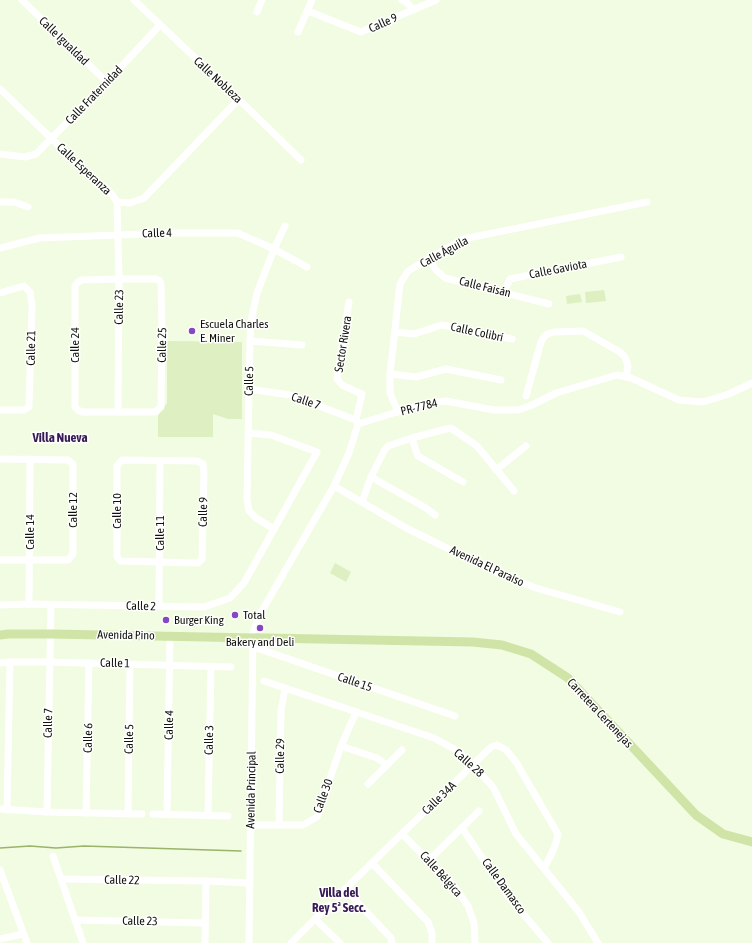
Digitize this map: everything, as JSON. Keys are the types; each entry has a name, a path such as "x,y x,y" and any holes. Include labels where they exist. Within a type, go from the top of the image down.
{"main road":[{"name":"Avenida Pino","path":"0,635 51,634 170,636 253,642"},
{"name":"Carretera Certenejas","path":"253,642 473,642 502,645 531,654 568,678 696,815 723,834 752,842"}],"street":[{"name":"Calle Igualdad","path":"22,0 106,82"},
{"name":"Calle Nobleza","path":"134,0 301,160"},
{"path":"257,12 262,0"},
{"path":"298,32 312,0"},
{"path":"402,0 414,10"},
{"name":"Calle 9","path":"308,10 362,32 436,0"},
{"name":"Calle Fraternidad","path":"0,154 25,157 36,154 160,25"},
{"name":"Calle Esperanza","path":"0,88 77,164 111,193 118,202 130,204 144,198 239,99"},
{"path":"0,202 14,202 28,207"},
{"name":"Calle 23","path":"118,202 118,411"},
{"name":"Calle Águila","path":"398,412 390,393 390,374 400,284 408,271 463,239 647,202"},
{"name":"Calle 5","path":"274,529 256,518 249,511 247,499 250,340 251,321 257,293 274,249 285,226"},
{"name":"Calle 4","path":"0,248 39,238 180,232 238,233 274,249 307,267"},
{"name":"Calle Gaviota","path":"504,292 510,279 621,256"},
{"name":"Calle Faisán","path":"430,258 435,269 445,278 549,304"},
{"name":"Calle 24","path":"118,411 82,412 75,407 75,286 82,280 119,279"},
{"name":"Calle 25","path":"118,411 155,412 161,407 162,330 162,285 160,281 119,279"},
{"name":"Calle 21","path":"0,293 24,286 30,292 32,305 29,407 24,410 0,410"},
{"name":"Sector Rivera","path":"349,302 337,379 342,385 362,394 357,422"},
{"name":"Calle Colibrí","path":"395,332 414,334 442,324 512,339"},
{"path":"526,396 541,342 544,337 554,332 583,331 617,349 625,357 627,362 628,366 626,377"},
{"path":"250,340 302,345"},
{"path":"390,374 416,377 446,369 501,380"},
{"name":"PR-7784","path":"357,422 424,404 446,400 494,410 518,410 530,406 556,393 617,376 630,378 679,400 703,402 729,394 752,383"},
{"name":"Calle 7","path":"249,389 290,395 357,422"},
{"path":"253,642 253,633 259,616 334,486 349,453 357,422"},
{"path":"362,502 371,477 388,446 451,428 477,446 514,491"},
{"name":"Calle 2","path":"0,605 29,604 204,607 230,598 244,583 316,452 271,435 248,433"},
{"path":"412,438 418,456 463,482"},
{"path":"496,470 526,446"},
{"path":"0,459 30,460"},
{"name":"Calle 12","path":"29,560 68,560 73,554 73,464 68,460 30,460"},
{"name":"Calle 14","path":"29,604 30,460"},
{"name":"Calle 10","path":"160,461 122,460 117,466 117,557 120,561 160,562"},
{"name":"Calle 9","path":"160,461 197,461 203,464 204,472 202,559 198,562 160,562"},
{"name":"Calle 11","path":"159,606 160,461"},
{"path":"371,477 436,515"},
{"name":"Avenida El Paraíso","path":"334,486 408,529 502,575 536,588 620,612"},
{"path":"0,560 29,560"},
{"name":"Calle 7","path":"47,812 51,605"},
{"name":"Calle 4","path":"167,814 170,636"},
{"name":"Calle 15","path":"253,642 455,716"},
{"name":"Avenida Principal","path":"249,943 253,642"},
{"path":"10,662 4,810 142,814"},
{"name":"Calle 1","path":"0,663 50,662 170,664 231,667"},
{"name":"Calle 6","path":"86,813 89,663"},
{"name":"Calle 5","path":"128,814 130,664"},
{"name":"Calle 3","path":"208,815 210,666"},
{"name":"Calle 28","path":"264,681 434,738 458,751 493,787 516,834 579,912 598,943"},
{"name":"Calle 29","path":"279,825 281,711 285,688"},
{"name":"Calle 30","path":"251,825 303,825 317,817 341,746 356,712"},
{"name":"Calle 34A","path":"338,896 491,747 497,745 506,750 516,762 558,834 552,855 544,868"},
{"path":"341,746 377,758 387,765"},
{"path":"368,784 402,750"},
{"path":"429,860 479,811"},
{"path":"153,814 228,816"},
{"name":"Calle Damasco","path":"462,828 508,896 548,943"},
{"name":"Calle Bélgica","path":"402,834 455,887 468,906 474,923 475,943"},
{"path":"53,856 83,943"},
{"path":"372,864 428,922 432,933 432,943"},
{"path":"0,870 3,889 14,910 27,943"},
{"name":"Calle 22","path":"61,879 206,881 250,884"},
{"path":"205,943 206,881"},
{"path":"345,889 391,938 392,943"},
{"path":"291,943 329,905"},
{"path":"315,919 340,943"},
{"name":"Calle 23","path":"75,920 206,923"},
{"path":"0,939 24,934"}],"green space":[{"path":"604,290 606,301 586,303 585,292"},
{"path":"580,294 582,302 567,304 566,296"},
{"path":"167,341 242,342 242,419 228,419 213,414 213,437 158,437 158,416 167,403"},
{"path":"335,563 351,572 346,582 330,573"}],"waterway":[{"path":"0,848 30,846 56,848 84,846 241,851"}],"place":[{"name":"Escuela Charles E. Miner","path":"192,331"},
{"name":"Total","path":"235,615"},
{"name":"Burger King","path":"166,620"},
{"name":"Bakery and Deli","path":"260,628"}],"district":[{"name":"Villa Nueva","path":"60,437"},
{"name":"Villa del Rey 5ª Secc.","path":"339,900"}]}
